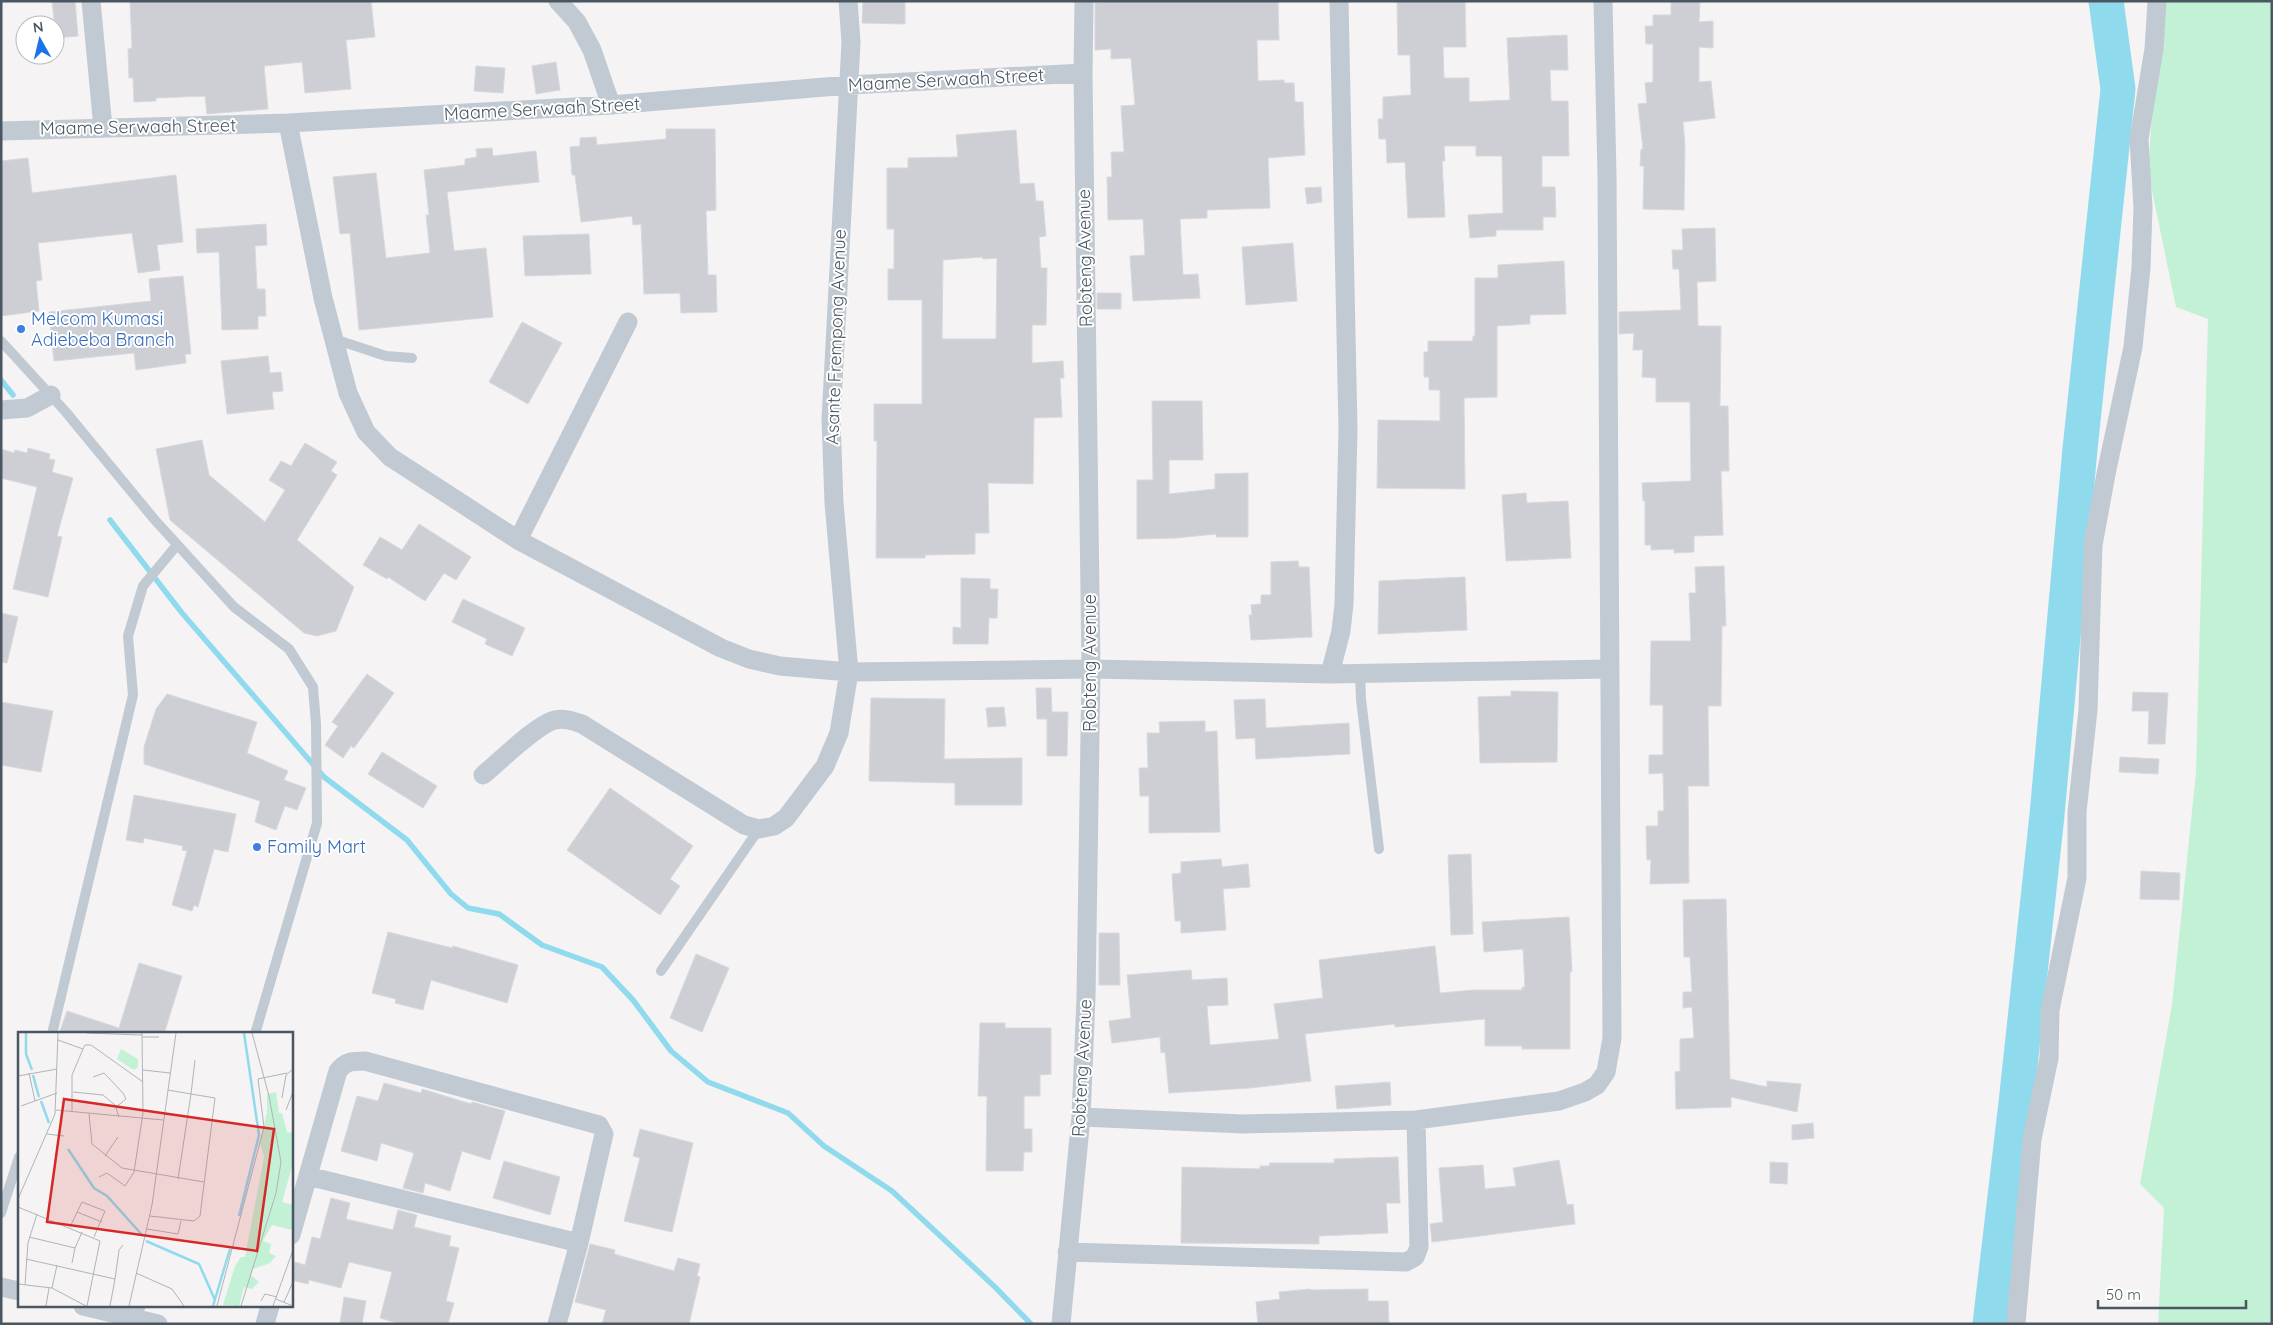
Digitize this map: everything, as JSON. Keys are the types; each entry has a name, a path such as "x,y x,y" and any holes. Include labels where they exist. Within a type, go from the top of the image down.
{"street":[{"path":"91,1 103,128"},
{"name":"Asante Frempong Avenue","path":"759,829 774,826 786,818 825,766 839,733 848,672 834,503 831,420 852,26 848,1"},
{"name":"Robteng Avenue","path":"1061,1324 1081,1117 1086,998 1091,670 1083,73 1084,1"},
{"path":"1330,674 1341,631 1344,604 1348,429 1339,1"},
{"path":"1081,1117 1244,1124 1416,1120 1559,1101 1585,1092 1597,1085 1606,1072 1612,1038 1607,184 1603,1"},
{"path":"2016,1324 2032,1139 2049,1058 2050,1010 2077,878 2076,812 2088,710 2094,545 2106,474 2134,347 2141,268 2143,208 2139,139 2154,49 2157,1"},
{"path":"559,2 577,22 592,50 611,105"},
{"name":"Maame Serwaah Street","path":"1,131 288,123 611,105 849,85 1083,73"},
{"path":"288,123 323,298 334,339 354,407 366,432 377,446 390,457 518,540 749,659 780,666 848,672 1091,670 1330,674 1609,669"},
{"path":"518,540 628,322"},
{"path":"1,410 27,408 51,395"},
{"path":"483,775 543,726 554,720 570,719 582,724 744,825 759,829"},
{"path":"292,1232 338,1071 344,1064 351,1061 365,1061 599,1125 604,1134 558,1324"},
{"path":"1067,1252 1406,1262 1415,1257 1419,1247 1416,1120"},
{"path":"308,1176 579,1243"},
{"path":"1,1287 18,1291"},
{"path":"101,1308 137,1312 158,1324"},
{"path":"265,1324 269,1308"}],"lane":[{"path":"334,339 386,356 412,358"},
{"path":"1,341 51,395 177,545 234,607 289,649 313,687 316,724 317,823 256,1032"},
{"path":"52,1032 133,695 128,636 143,586 177,545"},
{"path":"1360,673 1361,699 1379,849"},
{"path":"661,971 759,829"},
{"path":"1,1213 18,1160"}],"green space":[{"path":"2160,1 2272,1 2272,1324 2158,1324 2164,1208 2140,1184 2172,1005 2196,773 2208,319 2176,307 2148,171"}],"building":[{"path":"52,1 75,1 78,36 65,37 65,15 54,15"},
{"path":"130,1 371,1 375,37 346,40 351,89 305,93 302,62 264,66 268,109 207,114 205,96 156,98 156,101 134,102 133,78 129,78 128,49 132,48"},
{"path":"863,1 905,1 905,24 862,23"},
{"path":"1278,1 1279,40 1257,40 1258,81 1284,80 1284,83 1294,83 1295,102 1303,102 1305,155 1268,158 1270,208 1207,210 1207,218 1180,219 1183,275 1198,274 1200,298 1133,301 1130,256 1145,255 1143,219 1108,220 1107,177 1112,177 1111,152 1124,152 1121,106 1135,105 1131,58 1111,59 1111,49 1095,50 1095,2"},
{"path":"1397,1 1465,1 1466,47 1443,47 1444,78 1469,78 1469,102 1510,100 1507,38 1567,35 1568,70 1550,70 1551,101 1568,101 1569,156 1542,156 1542,187 1555,187 1556,217 1543,217 1543,230 1496,230 1496,236 1470,238 1468,215 1503,213 1502,156 1476,156 1476,146 1444,146 1445,161 1442,161 1445,217 1408,218 1405,162 1387,163 1386,139 1379,139 1378,119 1383,119 1383,97 1411,95 1410,55 1398,55"},
{"path":"1671,2 1700,2 1699,22 1713,21 1713,48 1699,47 1699,82 1711,81 1715,118 1683,122 1685,145 1684,210 1643,209 1644,166 1640,166 1641,149 1643,149 1638,104 1647,103 1645,83 1653,82 1653,44 1646,44 1645,26 1653,26 1653,15 1671,15"},
{"path":"556,62 560,90 536,94 532,66"},
{"path":"476,66 505,68 503,93 474,91"},
{"path":"666,129 715,129 716,210 706,211 708,275 716,275 717,312 681,313 680,293 644,294 641,224 633,225 632,216 581,222 575,175 572,175 570,147 580,146 580,138 596,137 597,145 666,139"},
{"path":"1016,130 1020,184 1034,183 1036,201 1043,201 1046,236 1039,237 1041,268 1047,268 1046,325 1032,325 1032,363 1063,361 1064,378 1060,378 1062,417 1034,418 1033,484 988,483 989,533 975,533 975,554 925,555 925,558 876,558 877,441 874,441 874,404 922,404 922,300 888,300 888,269 894,269 894,229 887,229 887,168 908,168 908,158 958,157 956,135","holes":["982,257 983,259 997,258 996,339 942,339 943,260"]},
{"path":"492,148 493,156 536,151 539,182 447,192 454,251 486,248 493,317 359,330 350,233 340,234 333,177 376,173 386,258 430,253 426,215 429,215 424,170 465,165 465,159 477,157 476,149"},
{"path":"28,158 32,193 176,175 183,242 157,245 160,270 138,273 132,233 38,243 42,280 36,281 39,311 1,316 1,161"},
{"path":"1321,187 1322,202 1307,204 1305,188"},
{"path":"266,224 267,245 255,246 257,289 265,289 266,316 258,316 258,329 222,330 219,252 197,253 196,229"},
{"path":"1715,228 1716,281 1697,282 1698,326 1721,326 1720,406 1728,406 1729,471 1721,471 1723,535 1694,536 1694,552 1674,553 1674,549 1651,550 1651,545 1645,545 1645,501 1643,501 1642,483 1691,481 1690,402 1656,402 1656,378 1642,377 1643,350 1633,350 1634,333 1619,334 1619,312 1681,310 1679,269 1673,269 1672,250 1683,250 1682,229"},
{"path":"589,234 591,274 525,276 523,236"},
{"path":"1293,243 1297,301 1246,305 1242,247"},
{"path":"1564,261 1566,314 1530,315 1530,324 1497,326 1497,397 1464,398 1465,489 1377,488 1378,420 1440,421 1440,390 1429,390 1429,377 1424,377 1424,352 1428,352 1428,341 1473,341 1473,336 1475,336 1475,278 1498,278 1498,265"},
{"path":"183,276 191,354 185,354 186,363 136,370 134,353 54,361 49,312 151,301 149,279"},
{"path":"1097,293 1121,293 1121,309 1097,309"},
{"path":"522,322 562,343 528,404 489,382"},
{"path":"268,356 270,373 281,372 283,391 272,392 274,409 227,414 221,361"},
{"path":"1152,401 1202,401 1203,460 1169,460 1169,494 1215,489 1215,474 1248,473 1248,537 1216,537 1216,534 1137,539 1137,480 1153,480"},
{"path":"202,440 209,475 265,522 285,490 269,480 281,461 291,466 305,443 337,462 331,471 337,475 297,540 354,587 336,631 317,636 304,633 170,520 156,449"},
{"path":"28,448 50,454 49,459 55,460 52,472 73,478 57,536 62,537 48,597 13,589 37,487 1,478 1,449 14,453 15,450 27,453"},
{"path":"1526,493 1527,503 1568,501 1571,558 1506,561 1502,495"},
{"path":"419,524 471,557 456,580 444,573 425,601 388,577 387,579 363,565 380,537 402,550"},
{"path":"1298,561 1299,567 1309,567 1312,637 1251,640 1249,615 1252,615 1251,605 1261,604 1261,595 1271,595 1271,562"},
{"path":"1724,566 1726,626 1722,626 1721,706 1708,706 1709,786 1688,786 1689,883 1650,884 1651,860 1647,860 1646,826 1658,826 1658,811 1664,811 1663,773 1649,774 1649,755 1663,755 1663,705 1650,705 1651,641 1691,641 1689,593 1696,593 1695,567"},
{"path":"1465,577 1467,630 1378,634 1379,581"},
{"path":"961,578 990,579 990,589 998,589 997,618 989,618 988,644 953,644 953,627 961,628"},
{"path":"463,599 525,628 512,656 485,644 487,639 452,622"},
{"path":"1,613 18,617 7,663 1,662"},
{"path":"367,674 394,693 354,748 351,746 343,758 325,745 338,726 332,722"},
{"path":"1036,688 1051,688 1052,712 1068,712 1067,756 1047,756 1047,719 1037,719"},
{"path":"1511,691 1558,692 1557,762 1480,763 1478,697 1511,696"},
{"path":"2133,692 2168,693 2165,744 2148,744 2149,711 2132,711"},
{"path":"167,694 257,722 247,753 288,771 284,780 306,788 297,810 285,806 276,830 255,822 260,801 144,764 144,747 156,709"},
{"path":"871,698 945,699 944,759 1022,758 1022,805 955,805 955,783 869,781"},
{"path":"1265,699 1266,728 1349,723 1350,754 1256,759 1255,738 1236,739 1234,700"},
{"path":"1,702 53,711 41,772 1,765"},
{"path":"1004,707 1006,726 988,727 986,708"},
{"path":"1205,721 1205,732 1217,731 1220,832 1149,833 1149,796 1140,796 1139,768 1148,768 1147,733 1160,733 1159,722"},
{"path":"382,752 437,786 423,808 368,774"},
{"path":"2120,757 2159,759 2158,774 2119,772"},
{"path":"610,788 693,846 670,879 680,886 660,915 567,850"},
{"path":"134,795 236,814 228,852 214,849 198,907 194,905 192,911 172,905 187,851 182,850 183,846 144,838 143,843 126,840"},
{"path":"1471,854 1473,934 1451,935 1448,855"},
{"path":"1221,859 1222,867 1248,864 1250,887 1223,889 1226,930 1181,933 1181,921 1175,921 1172,874 1181,873 1181,862"},
{"path":"2141,871 2180,873 2179,900 2140,899"},
{"path":"1726,899 1730,1079 1767,1087 1767,1081 1801,1084 1797,1112 1731,1097 1731,1107 1676,1109 1675,1072 1680,1071 1680,1039 1694,1038 1692,1007 1683,1008 1683,992 1692,992 1690,957 1684,957 1683,900"},
{"path":"1569,917 1572,971 1570,972 1570,1049 1522,1049 1522,1046 1485,1046 1485,1019 1395,1027 1395,1024 1305,1034 1311,1081 1250,1088 1169,1093 1165,1052 1161,1053 1160,1037 1112,1043 1109,1021 1131,1018 1127,975 1191,970 1192,980 1227,978 1228,1005 1207,1006 1210,1045 1279,1039 1274,1004 1323,998 1319,960 1435,946 1440,993 1474,990 1522,990 1522,987 1525,987 1523,949 1484,952 1482,922"},
{"path":"388,932 452,948 453,946 518,965 507,1003 431,980 423,1010 395,1003 396,999 372,993"},
{"path":"1099,933 1119,933 1120,985 1099,985"},
{"path":"696,954 729,968 702,1032 670,1018"},
{"path":"139,963 182,976 165,1032 60,1032 67,1011 119,1028"},
{"path":"980,1023 1005,1023 1005,1028 1051,1028 1051,1074 1040,1075 1040,1096 1024,1096 1024,1129 1032,1129 1032,1152 1024,1152 1023,1171 986,1171 987,1096 978,1096"},
{"path":"1390,1082 1391,1105 1337,1109 1335,1086"},
{"path":"384,1083 421,1093 422,1089 471,1104 472,1102 505,1111 490,1160 462,1151 450,1191 425,1183 423,1193 403,1188 414,1153 381,1143 377,1161 341,1151 357,1096 378,1101"},
{"path":"1813,1123 1814,1138 1792,1140 1792,1125"},
{"path":"640,1129 693,1143 672,1232 624,1221 640,1158 633,1156"},
{"path":"1398,1157 1400,1203 1386,1203 1388,1233 1319,1236 1319,1244 1181,1243 1182,1167 1260,1169 1260,1166 1270,1166 1269,1163 1334,1163 1334,1159"},
{"path":"1559,1160 1567,1205 1573,1204 1575,1224 1432,1242 1430,1224 1443,1222 1439,1168 1483,1165 1485,1189 1516,1186 1513,1168"},
{"path":"504,1161 560,1177 550,1215 493,1198"},
{"path":"1770,1162 1788,1163 1787,1184 1770,1183"},
{"path":"331,1198 350,1203 346,1219 393,1230 398,1210 417,1215 414,1227 451,1236 449,1246 459,1248 446,1301 454,1303 448,1324 400,1324 380,1318 392,1272 349,1262 341,1288 309,1280 308,1284 292,1280 292,1261 305,1265 312,1237 320,1239"},
{"path":"590,1244 615,1250 614,1254 674,1271 678,1258 700,1264 697,1276 700,1277 689,1324 602,1324 606,1310 575,1302"},
{"path":"1310,1289 1368,1289 1368,1301 1388,1301 1389,1324 1258,1324 1256,1302 1280,1299 1279,1292"},
{"path":"344,1297 366,1301 362,1324 340,1324"}],"waterway":[{"path":"1990,1324 2047,815 2080,449 2118,89 2106,1"},
{"path":"1,380 13,395"},
{"path":"110,520 182,613 324,777 407,840 451,894 468,908 499,914 542,945 602,967 633,1000 671,1051 708,1082 788,1113 824,1146 892,1191 995,1287 1031,1324"}],"place":[{"name":"Melcom Kumasi Adiebeba Branch","path":"21,329"},
{"name":"Family Mart","path":"257,847"}]}
